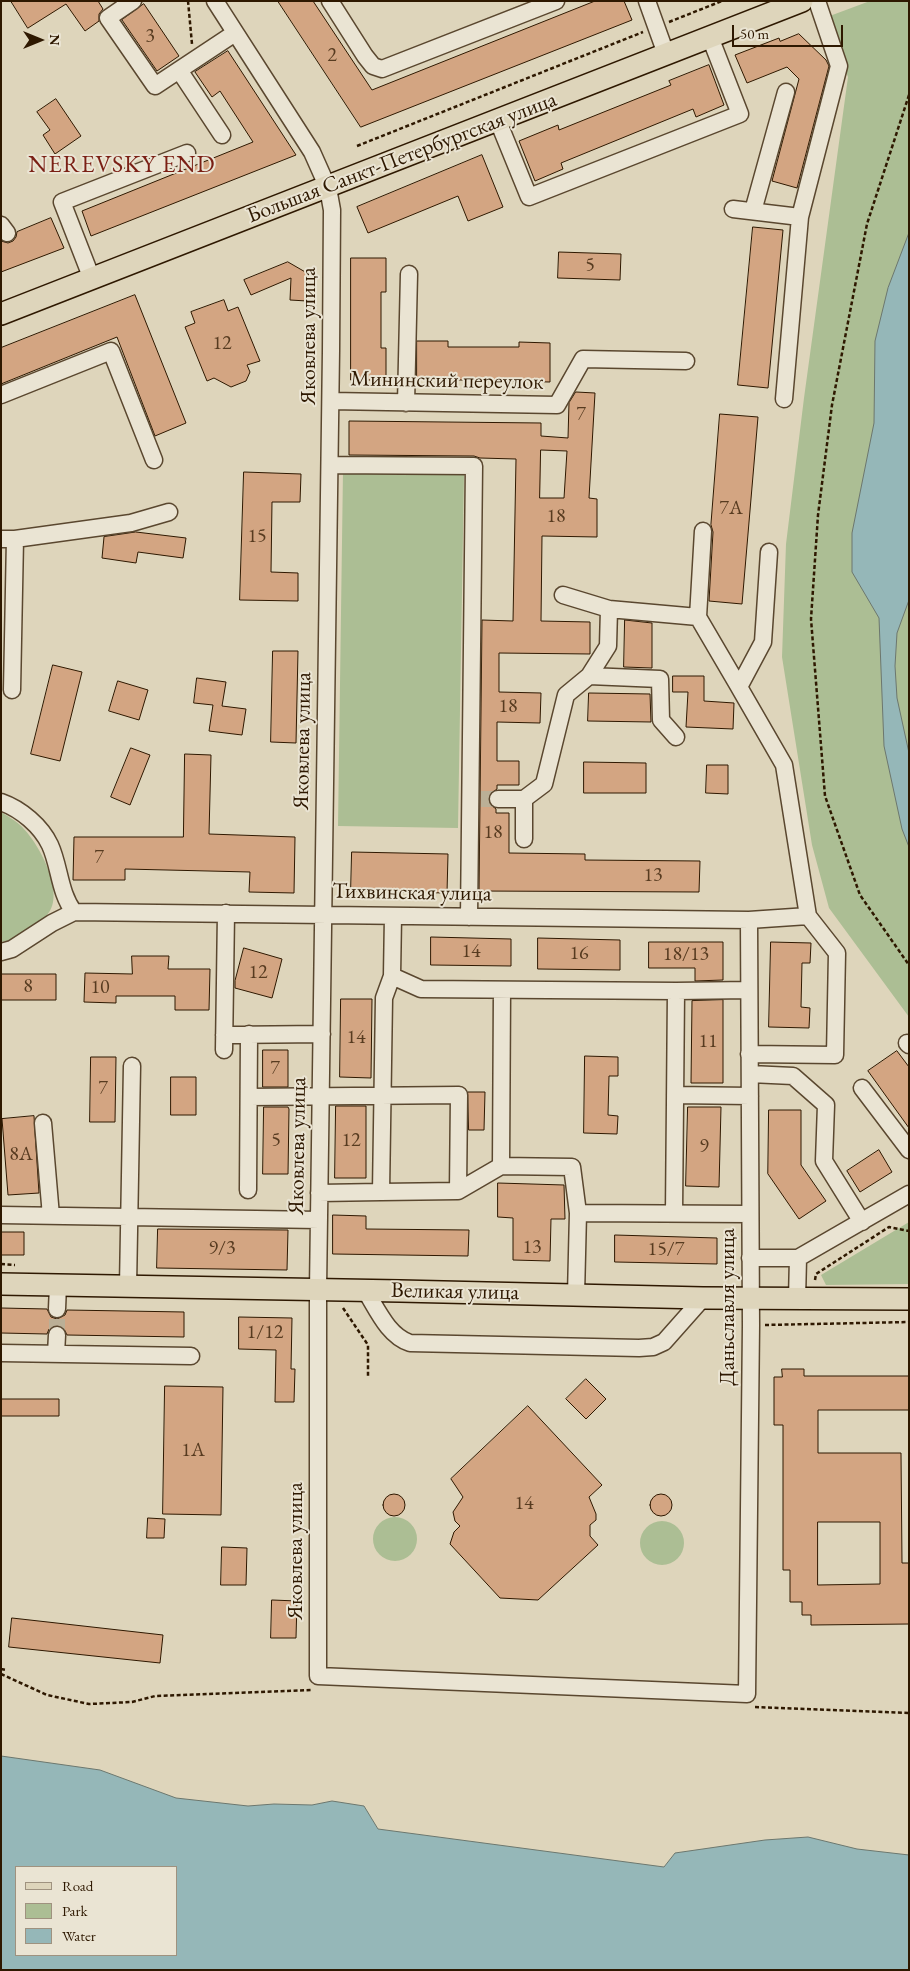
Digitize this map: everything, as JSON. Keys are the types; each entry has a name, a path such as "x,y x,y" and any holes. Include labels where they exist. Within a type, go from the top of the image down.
{"main road":[{"name":"Большая Санкт-Петербургская улица","path":"1,314 328,188 802,1"},
{"name":"Великая улица","path":"1,1284 703,1298 909,1300"}],"street":[{"path":"132,1 108,18 154,86 236,33"},
{"name":"Яковлева улица","path":"215,1 312,152 328,188 332,210 318,1289 318,1676 747,1694"},
{"path":"330,1 365,56 373,66 382,69 556,1"},
{"path":"646,1 666,54"},
{"path":"784,398 800,217 839,66 817,1"},
{"path":"498,121 529,197 740,114 710,37"},
{"path":"179,70 222,135"},
{"path":"753,211 786,92"},
{"path":"92,278 62,202 187,153"},
{"path":"733,209 800,217"},
{"path":"406,402 409,274"},
{"path":"1,395 111,351 154,460"},
{"name":"Мининский переулок","path":"331,401 558,405 583,359 686,361"},
{"path":"330,465 474,466 476,799 469,917"},
{"path":"12,690 8,539 131,523 169,512"},
{"path":"703,531 698,617 784,765 808,916 837,953 835,1055 750,1054"},
{"path":"739,687 762,642 769,552"},
{"path":"563,595 609,609 698,617"},
{"path":"498,799 524,799 544,784 566,695 589,676 608,646 609,609"},
{"path":"589,676 660,679 661,720 676,737"},
{"path":"524,799 524,839"},
{"path":"1,802 20,812 34,823 50,845 64,896 74,912"},
{"name":"Тихвинская улица","path":"1,952 12,949 52,923 74,912 749,920 808,916"},
{"path":"226,913 224,1042 249,1034 322,1034"},
{"path":"381,1192 384,998 392,976 393,916"},
{"name":"Даньславля улица","path":"747,1694 751,1325 749,920"},
{"path":"392,976 421,989 749,990"},
{"path":"501,1166 502,990"},
{"path":"674,1213 676,991"},
{"path":"248,1190 249,1034"},
{"path":"128,1286 132,1066"},
{"path":"750,1074 793,1076 826,1105 824,1161 862,1222"},
{"path":"862,1088 909,1150"},
{"path":"249,1097 459,1095 458,1191"},
{"path":"675,1095 750,1096"},
{"path":"43,1123 51,1216"},
{"path":"319,1193 458,1191 501,1166 572,1167 578,1213 576,1295"},
{"path":"750,1258 798,1258 909,1194"},
{"path":"578,1213 750,1214"},
{"path":"1,1215 319,1220"},
{"path":"797,1298 798,1258"},
{"path":"57,1309 58,1285"},
{"path":"364,1290 391,1330 399,1338 410,1344 653,1347 664,1342 703,1298"},
{"path":"56,1354 57,1335"},
{"path":"1,1353 191,1356"}],"path":[{"path":"188,1 194,60"},
{"path":"357,146 722,1"},
{"path":"909,95 867,224 832,405 818,514 811,619 825,796 860,895 909,965"},
{"path":"815,1283 816,1274 889,1227 909,1231"},
{"path":"342,1290 343,1310 368,1345 368,1378"},
{"path":"751,1325 909,1322"},
{"path":"1,1669 7,1670"}],"green space":[{"path":"870,1 909,1 909,1017 829,908 812,845 782,657 786,544 848,77 827,17"},
{"path":"343,471 464,474 458,828 338,826"},
{"path":"1,812 20,825 35,843 48,868 54,894 52,906 44,918 8,941 1,942"},
{"path":"909,1222 909,1284 826,1285 821,1275"},
{"path":"391,1517 399,1517 411,1523 417,1539 411,1555 399,1561 391,1561 379,1555 373,1543 373,1535 379,1523"},
{"path":"658,1521 666,1521 678,1527 684,1543 678,1559 666,1565 658,1565 646,1559 640,1547 640,1539 646,1527"}],"water":[{"path":"909,233 909,600 897,633 895,666 897,698 909,753 909,847 902,829 884,746 879,618 852,572 852,533 874,423 875,341 888,288"},
{"path":"1,1756 100,1770 176,1798 248,1806 274,1804 312,1805 332,1801 364,1806 378,1829 664,1867 675,1853 765,1840 808,1837 857,1849 909,1855 909,1970 1,1970"}],"building":[{"path":"11,1 98,1 103,9 99,14 99,21 85,31 66,4 28,28"},
{"path":"278,1 313,1 372,90 595,1 624,1 632,20 361,127"},
{"path":"144,4 179,56 157,71 122,20"},
{"path":"799,34 826,60 829,66 797,188 772,181 799,79 787,67 747,83 735,55 779,38 780,41"},
{"path":"228,51 296,155 91,236 82,211 253,142 220,91 212,97 195,72"},
{"path":"709,65 724,105 696,117 693,109 561,163 563,169 535,181 519,141 558,125 559,130 671,85 669,81"},
{"path":"56,99 81,136 55,154 43,135 50,130 37,112"},
{"path":"482,155 503,207 468,221 458,196 368,233 357,207"},
{"path":"51,218 64,248 1,272 1,241 8,243 13,241 17,232"},
{"path":"753,227 783,230 768,388 738,385"},
{"path":"559,252 621,254 620,280 558,278"},
{"path":"351,258 386,258 386,292 381,292 381,348 386,348 386,380 351,380"},
{"path":"288,262 307,273 307,301 290,300 291,278 251,295 244,280"},
{"path":"135,295 186,423 155,436 117,337 1,384 1,348"},
{"path":"224,300 228,311 238,307 260,361 247,365 250,372 246,381 231,387 214,378 207,381 185,327 195,323 191,312"},
{"path":"417,341 448,341 448,347 519,347 519,342 550,343 550,382 417,379"},
{"path":"576,392 595,393 589,498 597,499 597,537 542,536 541,621 590,622 590,654 499,653 499,692 541,693 540,723 497,722 497,761 519,761 519,785 497,785 497,789 490,794 488,799 490,804 496,809 496,813 509,813 509,853 585,854 585,860 700,861 699,892 479,891 482,620 513,621 516,459 480,458 474,456 349,455 349,421 541,423 541,436 568,438 569,403","holes":["541,450 567,451 564,498 540,498"]},
{"path":"720,414 758,417 742,604 709,601 713,532 711,525"},
{"path":"244,472 301,474 300,502 272,502 271,572 298,573 298,601 240,600"},
{"path":"136,532 186,538 183,558 138,552 136,563 102,558 104,537"},
{"path":"625,620 652,623 652,668 624,667"},
{"path":"273,651 298,651 296,743 271,742"},
{"path":"53,665 82,672 60,761 31,754"},
{"path":"673,676 704,676 704,701 734,703 733,729 686,727 688,692 673,692"},
{"path":"197,678 226,682 222,706 246,709 242,735 209,731 213,705 194,703"},
{"path":"118,681 148,690 139,720 109,711"},
{"path":"589,693 650,694 651,722 588,721"},
{"path":"131,748 150,755 130,805 111,797"},
{"path":"185,754 211,755 209,834 295,837 294,893 249,892 250,872 125,869 125,880 73,880 74,837 183,837"},
{"path":"584,762 646,763 646,793 584,793"},
{"path":"707,765 728,765 728,794 706,793"},
{"path":"352,852 448,854 447,893 351,891"},
{"path":"431,937 511,939 511,966 431,965"},
{"path":"538,938 620,940 620,970 538,969"},
{"path":"649,942 723,942 723,980 695,981 695,968 649,968"},
{"path":"771,942 811,943 810,963 802,963 801,1007 810,1008 809,1028 769,1027"},
{"path":"244,948 282,959 272,998 235,988 235,981"},
{"path":"132,956 169,956 168,969 210,969 209,1010 175,1010 175,996 116,996 116,1003 84,1002 85,973 132,974"},
{"path":"1,974 56,974 56,1000 1,1000"},
{"path":"341,999 372,999 371,1078 340,1077"},
{"path":"723,1000 723,1083 691,1083 692,1001"},
{"path":"263,1050 288,1050 288,1087 263,1087"},
{"path":"897,1051 909,1067 909,1128 868,1071"},
{"path":"585,1056 618,1057 618,1076 609,1076 608,1115 618,1116 617,1134 584,1133"},
{"path":"91,1057 116,1057 115,1122 90,1122"},
{"path":"171,1077 196,1077 196,1115 171,1115"},
{"path":"468,1092 485,1092 484,1130 469,1130"},
{"path":"336,1106 366,1106 366,1178 335,1178"},
{"path":"264,1107 288,1107 289,1109 288,1174 263,1174"},
{"path":"688,1107 721,1107 719,1187 686,1186"},
{"path":"769,1110 801,1110 801,1165 826,1201 799,1219 768,1174"},
{"path":"34,1116 39,1193 8,1195 2,1119"},
{"path":"879,1150 892,1172 860,1192 847,1171"},
{"path":"498,1183 564,1185 565,1219 551,1219 550,1261 513,1260 513,1218 498,1217"},
{"path":"333,1215 366,1216 366,1229 469,1230 468,1256 333,1254"},
{"path":"158,1229 288,1230 287,1270 157,1268"},
{"path":"1,1232 24,1232 24,1255 1,1255"},
{"path":"615,1235 717,1238 717,1264 615,1262"},
{"path":"1,1308 47,1309 51,1317 57,1319 65,1315 67,1310 184,1312 184,1337 67,1335 63,1327 57,1325 49,1329 47,1334 1,1333"},
{"path":"239,1317 292,1318 291,1369 295,1369 294,1402 275,1402 276,1350 239,1349"},
{"path":"782,1369 804,1369 804,1376 909,1376 909,1410 818,1410 818,1453 901,1453 902,1563 909,1563 909,1624 811,1625 811,1615 802,1615 802,1602 790,1602 790,1570 783,1570 783,1425 774,1425 774,1377 782,1377","holes":["818,1522 880,1522 880,1584 818,1585"]},
{"path":"586,1379 606,1399 586,1419 566,1399"},
{"path":"165,1386 223,1387 221,1515 163,1514"},
{"path":"1,1399 59,1399 59,1416 1,1416"},
{"path":"528,1406 602,1485 589,1497 596,1514 596,1520 590,1525 590,1536 598,1545 538,1600 500,1598 450,1544 454,1532 460,1526 455,1521 453,1512 463,1497 451,1479"},
{"path":"394,1494 402,1497 405,1505 402,1513 394,1516 386,1513 383,1505 386,1497"},
{"path":"661,1494 669,1497 672,1505 669,1513 661,1516 653,1513 650,1505 653,1497"},
{"path":"148,1518 165,1519 164,1538 147,1538"},
{"path":"222,1547 247,1548 246,1585 221,1585"},
{"path":"272,1600 297,1601 296,1638 271,1638"},
{"path":"12,1618 163,1635 160,1663 9,1647"}],"tunnel":[{"path":"481,799 498,799"},
{"path":"57,1309 57,1335"}],"district":[{"name":"NEREVSKY END","path":"122,165"}]}
